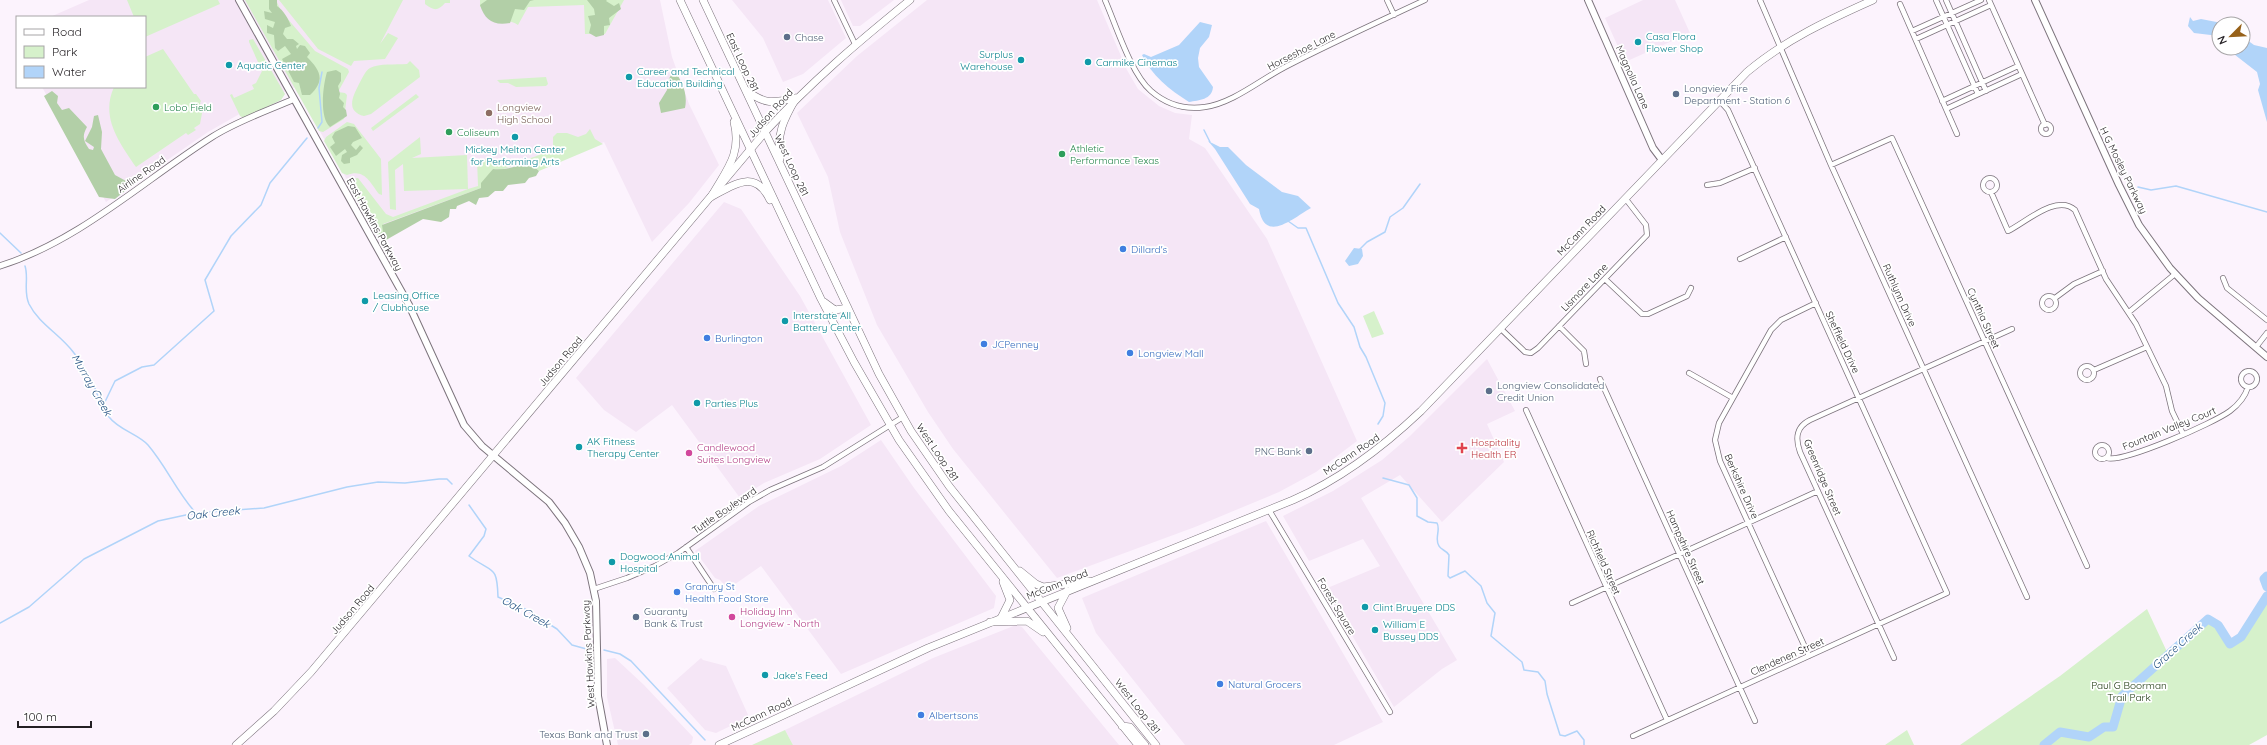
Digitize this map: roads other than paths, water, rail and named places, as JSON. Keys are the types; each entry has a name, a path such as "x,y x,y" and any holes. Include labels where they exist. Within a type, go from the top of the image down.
{"main road":[{"name":"East Hawkins Parkway","path":"239,0 409,305 464,425 478,442 493,455"},
{"path":"680,0 821,299 890,425 938,496 1138,745"},
{"name":"East Loop 281","path":"703,0 765,132"},
{"name":"Judson Road","path":"236,745 274,711 311,672 765,132 796,98 855,44 910,0"},
{"name":"Magnolia Lane","path":"1588,0 1653,148 1662,160"},
{"name":"McCann Road","path":"719,745 923,650 1090,581 1269,510 1322,485 1377,450 1421,411 1747,72 1780,47 1817,25 1873,0"},
{"name":"H G Mosley Parkway","path":"2035,0 2123,195 2143,231 2175,274 2208,308 2267,356"},
{"path":"745,89 767,102 779,102 796,98"},
{"path":"782,167 779,133 796,98"},
{"path":"711,197 732,160 737,146 737,134 730,106"},
{"name":"West Loop 281","path":"765,132 879,374 903,417 949,486 1008,562 1156,745"},
{"path":"711,197 744,181 754,183 764,190 772,205 784,220"},
{"path":"821,299 835,310 848,308"},
{"name":"West Hawkins Parkway","path":"493,455 542,495 561,516 580,547 594,589 598,616 598,696 607,745"},
{"path":"1008,562 1041,586 1090,581"},
{"path":"996,570 1010,598 1009,604 1001,618"},
{"path":"1067,591 1059,604 1058,610 1075,644"},
{"path":"990,622 1027,621 1053,640"},
{"path":"1122,726 1130,727 1145,745"}],"street":[{"path":"834,0 855,44"},
{"name":"Horseshoe Lane","path":"1105,0 1141,80 1158,96 1184,107 1205,107 1223,102 1296,61 1424,0"},
{"path":"1387,0 1394,15"},
{"name":"Ruthlynn Drive","path":"1760,0 1831,165 2027,597"},
{"path":"1937,0 1978,94"},
{"path":"1946,0 1986,91"},
{"path":"1912,31 1981,0"},
{"path":"1916,39 1947,25 1990,2 2045,125"},
{"path":"1900,4 1957,134"},
{"path":"1942,101 2018,66"},
{"path":"1946,109 2022,74"},
{"name":"Airline Road","path":"0,266 35,252 83,225 218,134 294,99"},
{"name":"Sheffield Drive","path":"1720,100 1728,110 1755,168 1948,593"},
{"name":"Cynthia Street","path":"1831,165 1892,138 2087,566"},
{"path":"1707,185 1720,183 1755,168"},
{"path":"1991,192 2008,231 2036,214 2058,205 2066,205 2074,208 2111,288 2129,312 2166,386 2172,411 2182,434"},
{"name":"Lismore Lane","path":"1500,328 1529,353 1538,348 1605,279 1648,233 1647,227 1640,214 1625,198"},
{"path":"1740,259 1786,237"},
{"path":"2055,298 2074,284 2103,271"},
{"path":"2129,312 2175,274"},
{"path":"2223,278 2227,288 2267,320"},
{"path":"1605,279 1642,314 1648,314 1687,296 1690,288"},
{"name":"Berkshire Drive","path":"1809,656 1720,461 1715,440 1719,422 1773,327 1781,320 1816,303"},
{"path":"1559,326 1584,351 1586,364"},
{"name":"Greenridge Street","path":"1894,658 1798,447 1798,431 1806,422 2012,329"},
{"path":"2256,347 2267,333"},
{"path":"2094,370 2147,347"},
{"path":"1689,374 1733,398"},
{"name":"Hampshire Street","path":"1600,379 1755,721"},
{"name":"Fountain Valley Court","path":"2107,458 2115,459 2136,454 2217,419 2230,411 2244,396 2248,387"},
{"name":"Richfield Street","path":"1526,410 1667,720"},
{"name":"Tuttle Boulevard","path":"594,589 642,573 686,547 758,497 818,470 903,417"},
{"path":"1572,603 1818,491"},
{"name":"Forest Square","path":"1269,510 1390,712"},
{"path":"686,547 714,589"},
{"name":"Clendenen Street","path":"1633,736 1948,593"}],"water":[{"path":"2190,17 2193,21 2201,19 2211,21 2211,35 2194,33 2188,26"},
{"path":"1200,22 1212,25 1209,37 1200,48 1198,58 1199,67 1213,87 1208,97 1189,102 1162,82 1150,69 1142,55 1144,54 1151,57 1179,45"},
{"path":"2251,43 2267,48 2267,122 2258,90 2260,84 2257,72 2236,56 2251,56"},
{"path":"1208,141 1220,147 1228,147 1246,165 1282,192 1298,196 1311,208 1288,222 1273,227 1267,225 1262,219 1259,209 1250,204 1215,149"},
{"path":"1354,248 1362,249 1363,256 1358,264 1349,266 1345,261"}],"waterway":[{"path":"318,128 322,122 319,88 322,72"},
{"path":"1204,130 1210,142"},
{"path":"103,406 115,381 142,367 154,365 214,311 205,280 231,236 261,205 270,183 307,138"},
{"path":"1359,250 1367,242 1385,232 1390,217 1403,208 1420,184"},
{"path":"2138,187 2151,190 2176,186 2267,212"},
{"path":"1288,221 1298,228 1306,228 1338,303 1354,327 1360,347 1366,357 1385,403 1383,416 1378,424"},
{"name":"Murray Creek","path":"0,233 21,253"},
{"name":"Murray Creek","path":"25,266 26,294 33,311 38,318 69,347 79,360 89,376 109,417 118,425 148,445 195,512"},
{"path":"1383,478 1409,485 1417,498 1417,516 1428,522 1437,523 1438,543 1440,547 1449,555 1448,576 1450,578 1465,571 1481,586 1487,603 1495,613 1491,636 1522,662 1524,670 1538,672 1545,681 1547,694 1560,735 1565,736 1577,731 1584,740 1584,745"},
{"name":"Oak Creek","path":"0,623 29,607 84,559 158,521 195,513 264,508 347,487 378,482 405,483 447,479 452,484"},
{"name":"Oak Creek","path":"469,505 486,529 484,536 469,556 495,574 498,597 525,609 557,629 572,645 590,650"},
{"name":"Grace Creek","path":"2267,576 2264,579 2267,587"},
{"name":"Grace Creek","path":"2044,745 2060,732 2089,737 2104,727 2113,727 2122,696 2208,619 2218,625 2230,644 2241,637 2267,596"},
{"name":"Oak Creek","path":"604,650 620,654 631,661 705,740"}],"place":[{"name":"Chase","path":"787,37"},
{"name":"Casa Flora Flower Shop","path":"1638,42"},
{"name":"Surplus Warehouse","path":"1021,60"},
{"name":"Carmike Cinemas","path":"1088,62"},
{"name":"Aquatic Center","path":"229,65"},
{"name":"Career and Technical Education Building","path":"629,77"},
{"name":"Longview Fire Department - Station 6","path":"1676,94"},
{"name":"Lobo Field","path":"156,107"},
{"name":"Longview High School","path":"489,113"},
{"name":"Coliseum","path":"449,132"},
{"name":"Mickey Melton Center for Performing Arts","path":"515,137"},
{"name":"Athletic Performance Texas","path":"1062,154"},
{"name":"Dillard's","path":"1123,249"},
{"name":"Leasing Office / Clubhouse","path":"365,301"},
{"name":"Interstate All Battery Center","path":"785,321"},
{"name":"Burlington","path":"707,338"},
{"name":"JCPenney","path":"984,344"},
{"name":"Longview Mall","path":"1130,353"},
{"name":"Longview Consolidated Credit Union","path":"1489,391"},
{"name":"Parties Plus","path":"697,403"},
{"name":"AK Fitness Therapy Center","path":"579,447"},
{"name":"Hospitality Health ER","path":"1462,448"},
{"name":"PNC Bank","path":"1309,451"},
{"name":"Candlewood Suites Longview","path":"689,453"},
{"name":"Dogwood Animal Hospital","path":"612,562"},
{"name":"Granary St Health Food Store","path":"677,592"},
{"name":"Clint Bruyere DDS","path":"1365,607"},
{"name":"Guaranty Bank & Trust","path":"636,617"},
{"name":"Holiday Inn Longview - North","path":"732,617"},
{"name":"William E Bussey DDS","path":"1375,630"},
{"name":"Jake's Feed","path":"765,675"},
{"name":"Natural Grocers","path":"1220,684"},
{"name":"Albertsons","path":"921,715"},
{"name":"Texas Bank and Trust","path":"646,734"}],"park label":[{"name":"Paul G Boorman Trail Park","path":"2129,690"}]}
